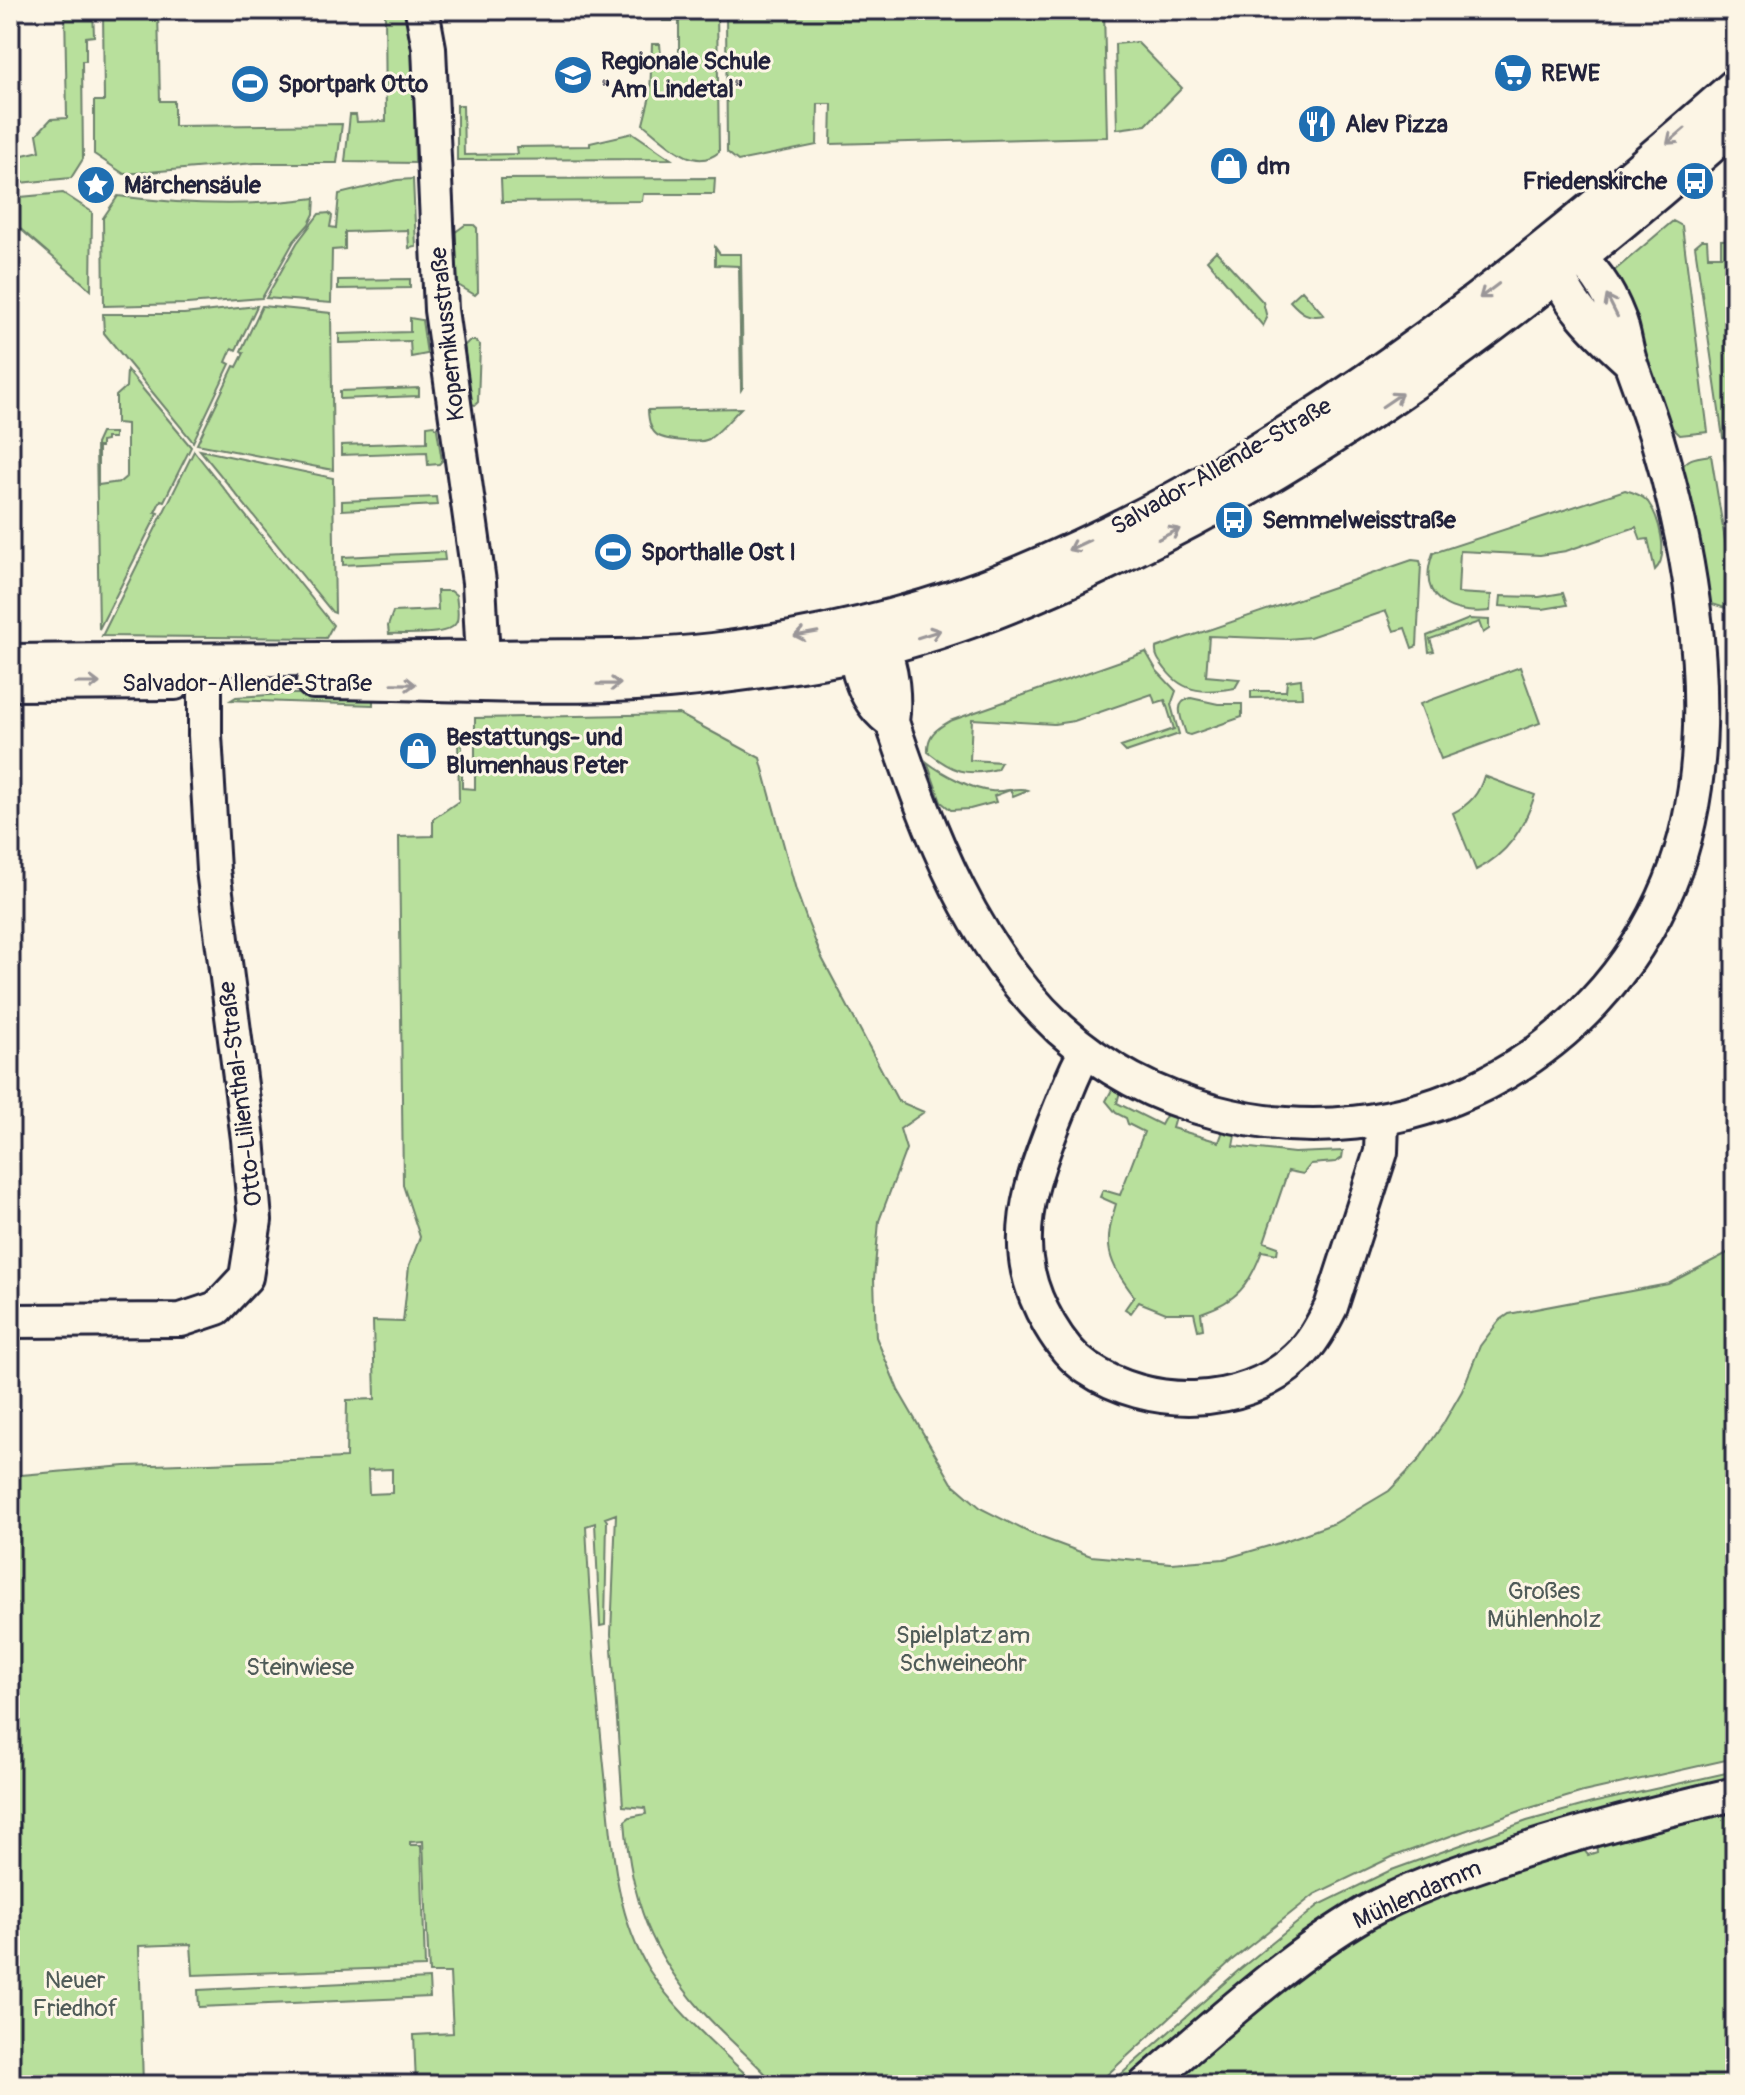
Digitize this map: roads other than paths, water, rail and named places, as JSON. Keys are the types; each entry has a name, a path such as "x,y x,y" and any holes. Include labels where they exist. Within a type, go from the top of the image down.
{"street":[{"name":"Kopernikusstraße","path":"422,10 429,48 441,310 479,582 484,671"},
{"name":"Salvador-Allende-Straße","path":"864,642 1167,501 1348,394 1551,243 1735,85"},
{"name":"Salvador-Allende-Straße","path":"10,661 205,671 484,671 664,682 715,677 1022,602 1182,527 1365,419 1557,277 1735,126"},
{"path":"864,642 889,672 894,710 892,722 934,840 974,918 1002,962 1030,997 1059,1028 1116,1072 1193,1106 1229,1116 1310,1127 1382,1121 1437,1105 1510,1071 1588,1009 1633,953 1652,920 1675,867 1690,812 1696,766 1697,624 1673,491 1644,396 1629,361 1620,322 1597,276 1582,257 1551,243"},
{"path":"1551,243 1557,277 1598,334 1629,361"},
{"name":"Salvador-Allende-Straße","path":"10,684 205,671"},
{"name":"Otto-Lilienthal-Straße","path":"10,1321 181,1320 217,1308 246,1277 255,1220 248,1139 213,870 205,735 205,671"},
{"path":"1086,1051 1074,1071 1046,1144 1028,1203 1024,1239 1028,1271 1036,1298 1062,1343 1085,1367 1119,1386 1151,1395 1183,1398 1220,1396 1254,1386 1299,1357 1320,1329 1331,1307 1381,1152 1382,1121"},
{"name":"Mühlendamm","path":"1145,2085 1274,1975 1367,1912 1435,1880 1519,1851 1735,1794"}],"place":[{"name":"REWE","path":"1513,73"},
{"name":"Regionale Schule \"Am Lindetal\"","path":"573,75"},
{"name":"Sportpark Otto","path":"250,84"},
{"name":"Alev Pizza","path":"1317,124"},
{"name":"dm","path":"1229,166"},
{"name":"Friedenskirche","path":"1695,181"},
{"name":"Märchensäule","path":"96,185"},
{"name":"Semmelweisstraße","path":"1234,520"},
{"name":"Sporthalle Ost I","path":"613,552"},
{"name":"Bestattungs- und Blumenhaus Peter","path":"418,751"}],"park label":[{"name":"Großes Mühlenholz","path":"1544,1605"},
{"name":"Spielplatz am Schweineohr","path":"963,1649"},
{"name":"Steinwiese","path":"300,1667"},
{"name":"Neuer Friedhof","path":"75,1994"}]}
